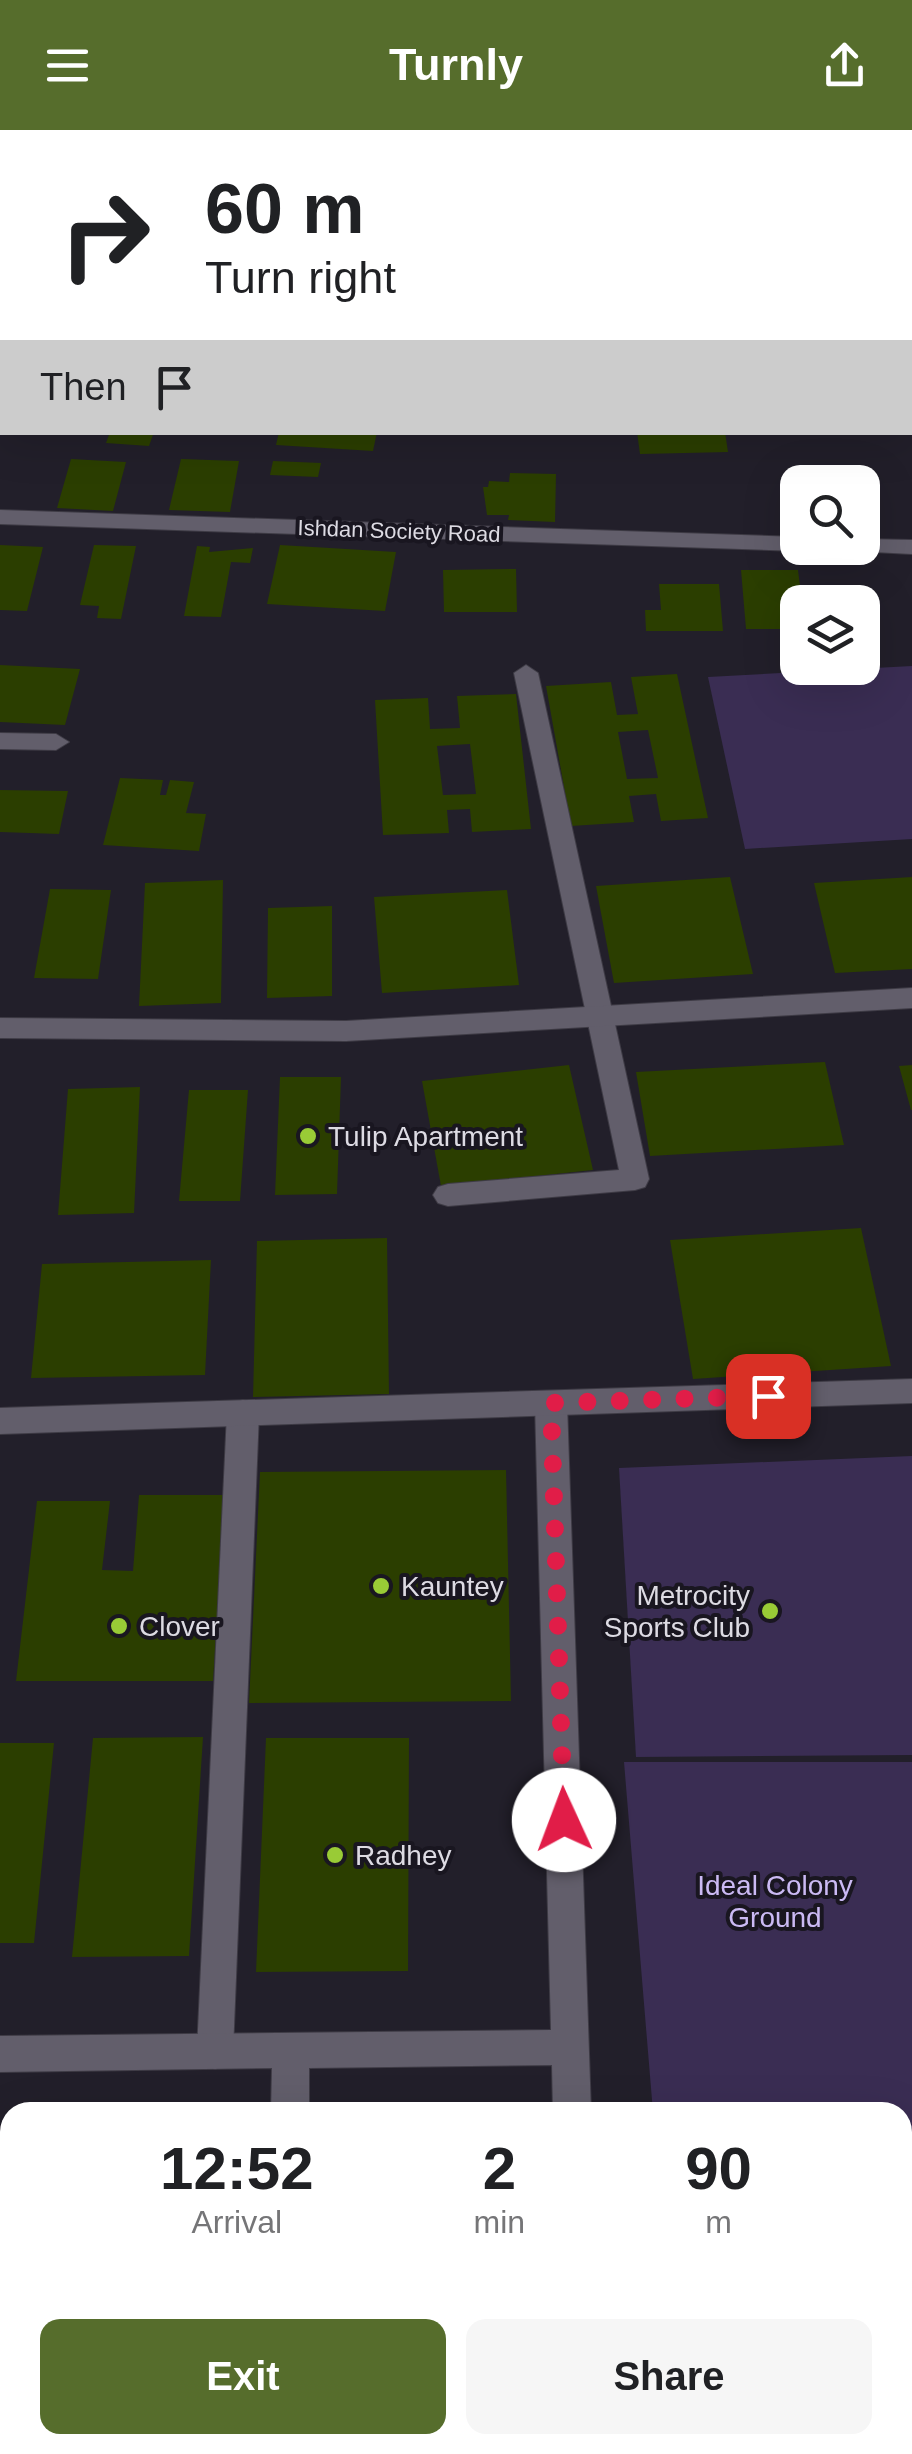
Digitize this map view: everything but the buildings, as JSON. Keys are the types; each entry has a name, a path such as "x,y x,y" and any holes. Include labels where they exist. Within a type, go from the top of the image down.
{"street":[{"name":"Ishdan Society Road","path":"0,518 780,543"},
{"path":"880,547 912,548"},
{"path":"448,1195 635,1179 604,1016 526,673"},
{"path":"0,742 56,742"},
{"path":"0,1028 346,1031 912,998"},
{"path":"0,1421 912,1391"},
{"path":"551,1403 572,2102"},
{"path":"216,2052 243,1413"},
{"path":"0,2054 571,2047"},
{"path":"290,2050 290,2102"}],"green space":[{"path":"912,666 912,839 745,849 708,677 780,673 780,685 880,685 880,668"},
{"name":"Metrocity Sports Club","path":"912,1456 912,1755 636,1757 619,1468"},
{"name":"Ideal Colony Ground","path":"624,1762 912,1762 912,2102 652,2102"}],"place":[{"name":"Tulip Apartment","path":"308,1136"},
{"name":"Kauntey","path":"381,1586"},
{"name":"Metrocity Sports Club","path":"770,1611"},
{"name":"Clover","path":"119,1626"},
{"name":"Radhey","path":"335,1855"}],"route":[{"path":"564,1820 551,1403 768,1396"}]}
